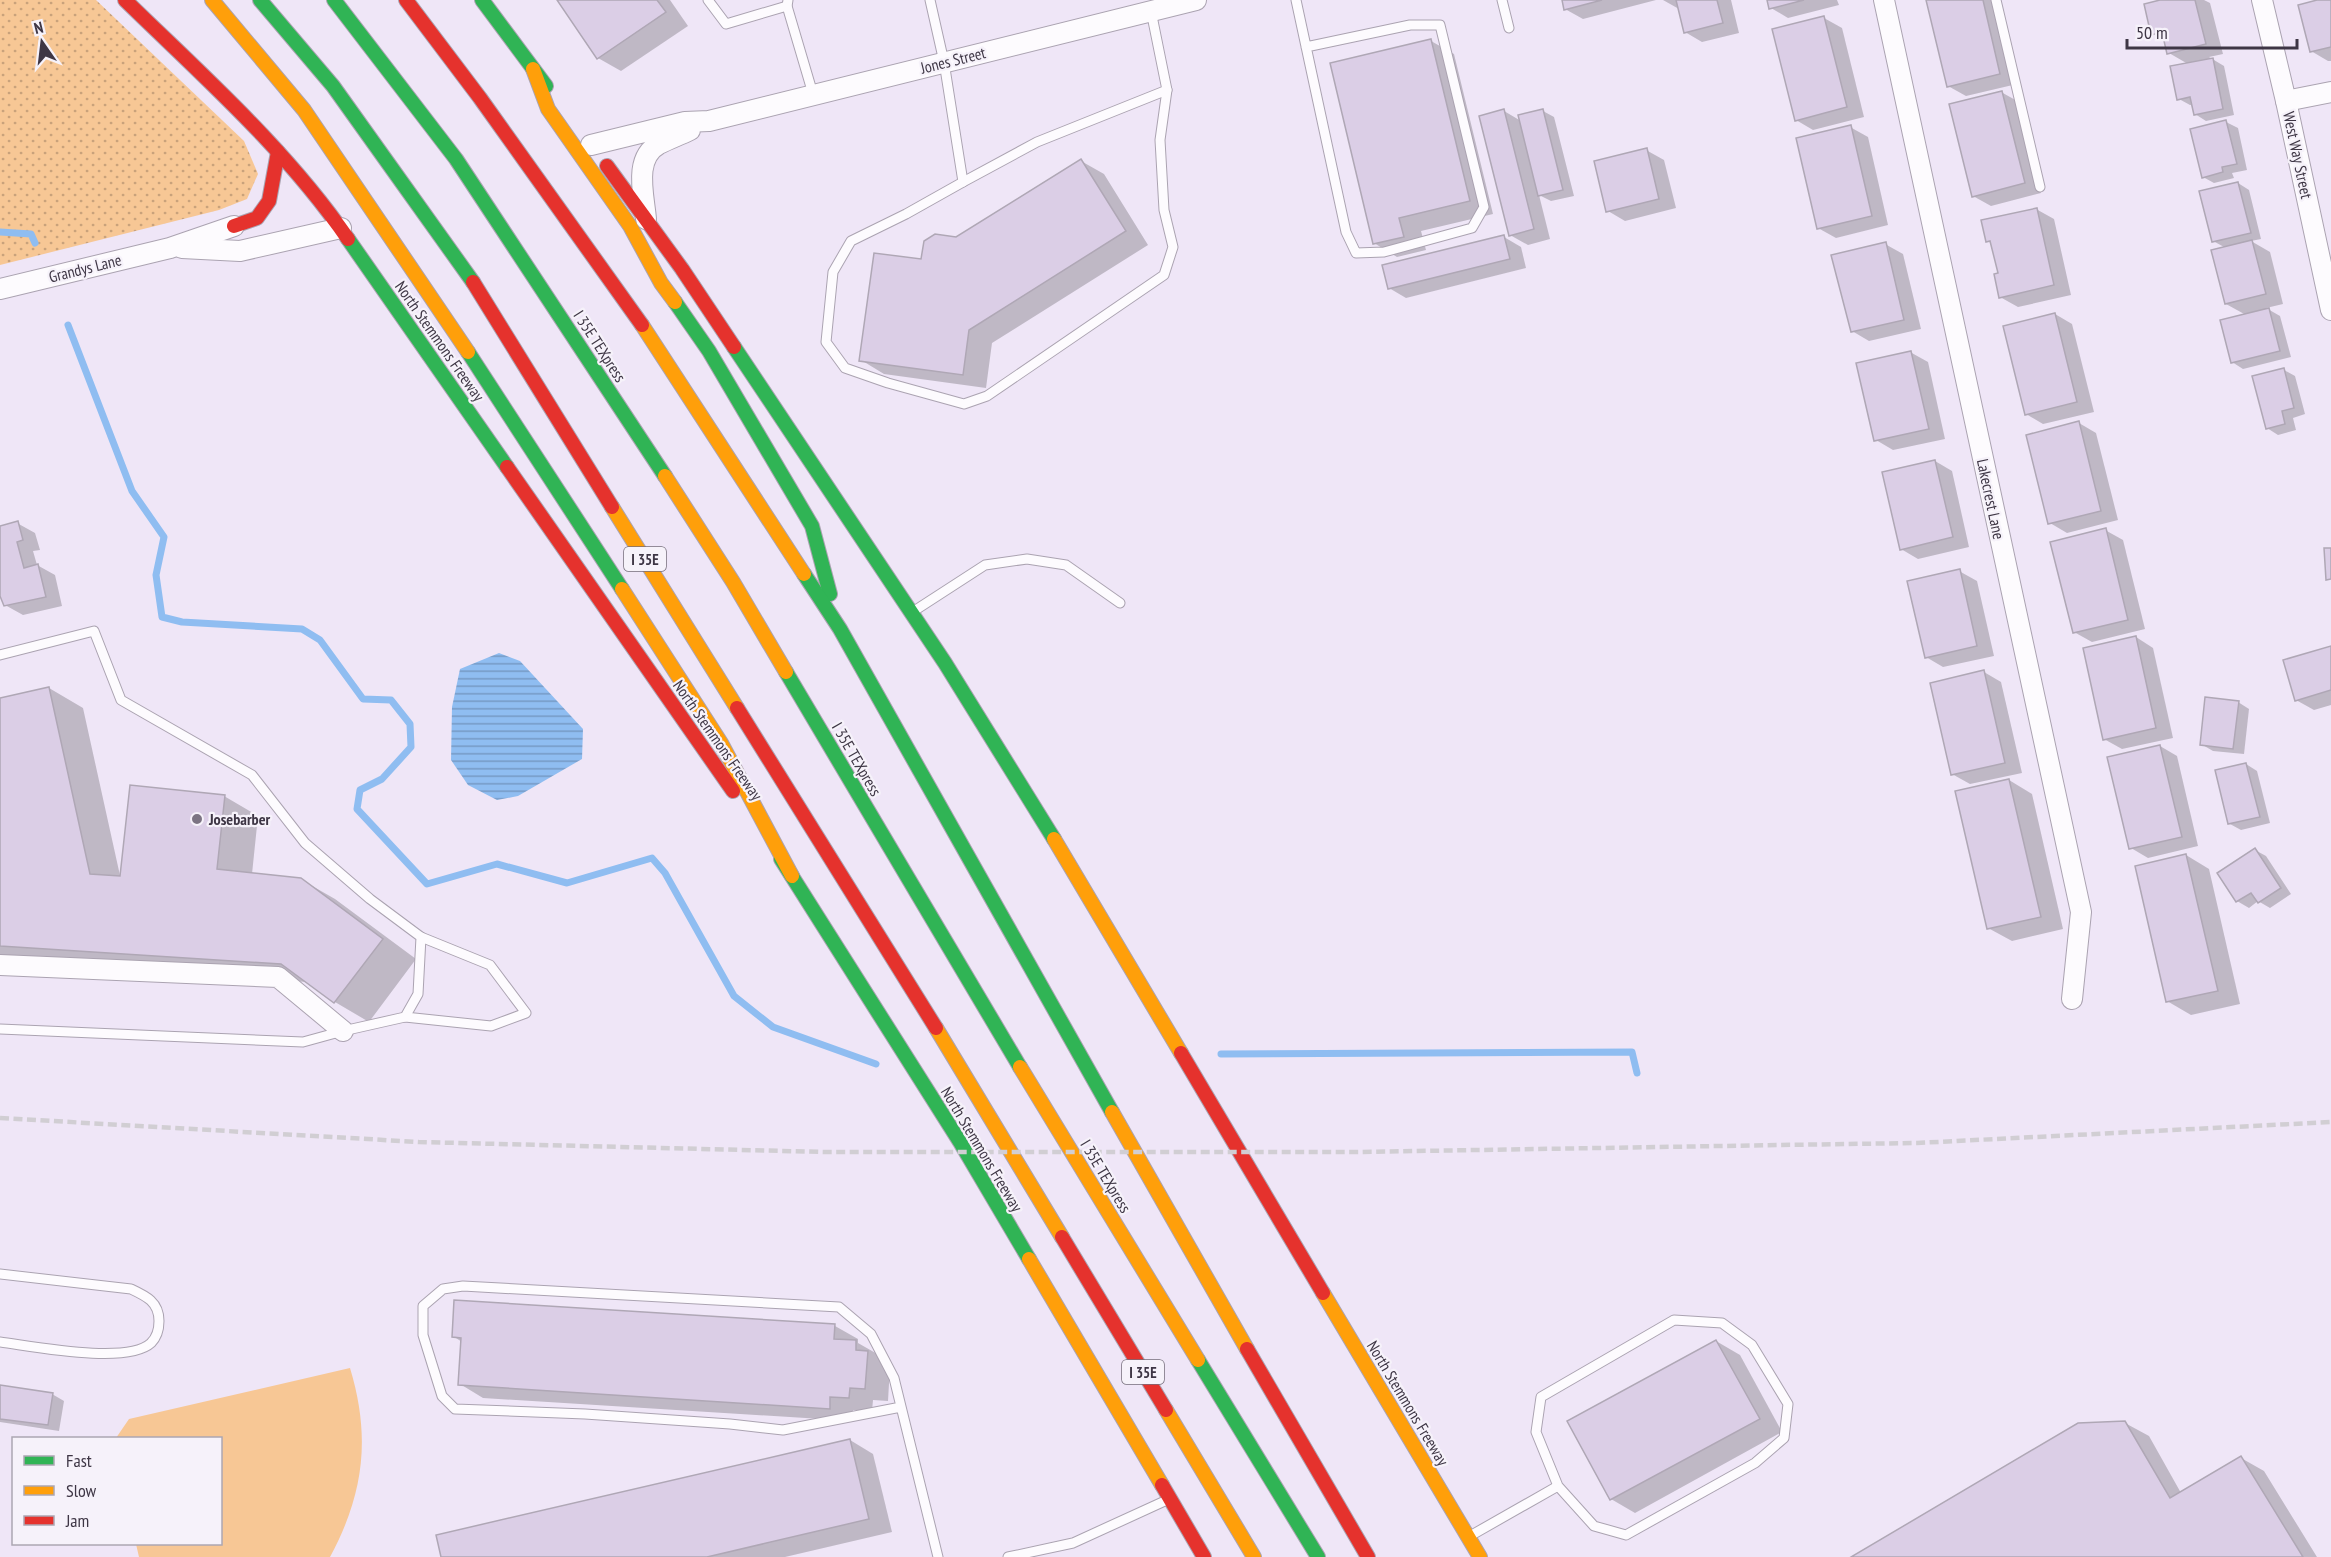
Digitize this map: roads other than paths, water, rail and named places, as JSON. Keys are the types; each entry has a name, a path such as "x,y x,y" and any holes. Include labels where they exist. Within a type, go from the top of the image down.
{"main road":[{"name":"North Stemmons Freeway","path":"125,0 278,152 328,210 792,876 960,1142 1204,1557"},
{"path":"213,0 304,110 515,421 721,742 792,876"},
{"name":"North Stemmons Freeway","path":"260,0 333,86 474,283 922,1005 1254,1557"},
{"name":"I 35E TEXpress","path":"334,0 456,159 733,582 978,998 1318,1557"},
{"path":"406,0 480,98 660,350 840,629 1187,1244 1368,1557"},
{"name":"North Stemmons Freeway","path":"482,0 646,219 912,612 1010,765 1480,1557"},
{"path":"302,29 333,86"},
{"path":"533,69 548,109 630,226 661,283 709,351 812,526 840,629"},
{"path":"234,226 257,218 269,201 278,152"}],"street":[{"name":"Jones Street","path":"646,219 642,170 644,159 649,151 658,144 709,121 1196,0"},
{"name":"Lakecrest Lane","path":"1884,0 2081,912 2072,999"},
{"name":"West Way Street","path":"2262,0 2329,286 2331,310"},
{"path":"2286,102 2331,92"},
{"name":"Jones Street","path":"591,145 685,122 709,121"},
{"name":"Grandys Lane","path":"0,289 170,248 234,226"},
{"name":"Grandys Lane","path":"170,248 240,251 341,228"},
{"path":"0,965 278,977 343,1031"}],"lane":[{"path":"708,0 726,24 788,3 813,94"},
{"path":"930,0 944,62 963,182"},
{"path":"1296,0 1306,47 1346,232 1356,253 1384,252 1472,228 1484,207 1440,25 1410,25 1306,47"},
{"path":"1502,0 1509,28"},
{"path":"1996,0 2040,186"},
{"path":"1151,11 1167,90 1160,140 1164,210 1173,247 1164,275 987,396 964,404 888,383 845,368 826,342 833,272 851,241 906,214 1037,142 1167,90"},
{"path":"912,612 985,565 1027,559 1066,565 1120,603"},
{"path":"0,655 94,631 121,700 252,775 305,843 370,899 421,937 490,964 526,1013 491,1026 405,1017 303,1042 0,1029"},
{"path":"405,1017 418,994 421,937"},
{"path":"0,1274 131,1289 149,1297 156,1306 159,1318 158,1332 151,1343 120,1354 54,1350 0,1342"},
{"path":"901,1407 783,1430 585,1414 455,1409 442,1396 423,1335 423,1306 443,1289 463,1286 838,1307 871,1334 894,1378 938,1557"},
{"path":"1674,1320 1722,1323 1752,1345 1788,1404 1784,1438 1755,1463 1626,1535 1594,1526 1558,1486 1536,1432 1541,1397 1674,1320"},
{"path":"1468,1537 1558,1486"},
{"path":"1008,1557 1073,1543 1170,1498"}],"water":[{"path":"499,653 520,661 583,729 582,759 518,796 497,800 468,785 451,760 452,707 460,669"}],"waterway":[{"path":"0,232 31,234 35,243"},
{"path":"68,325 132,491 164,537 156,575 162,617 182,622 302,629 320,640 363,699 391,700 410,724 411,747 382,779 360,790 357,809 427,884 497,864 567,883 652,858 665,873 734,996 773,1027 876,1064"},
{"path":"1221,1054 1632,1052 1637,1073"}],"railway":[{"path":"0,1118 419,1142 826,1152 1356,1152 1917,1143 2331,1122"}],"place":[{"name":"Josebarber","path":"197,819"}]}
